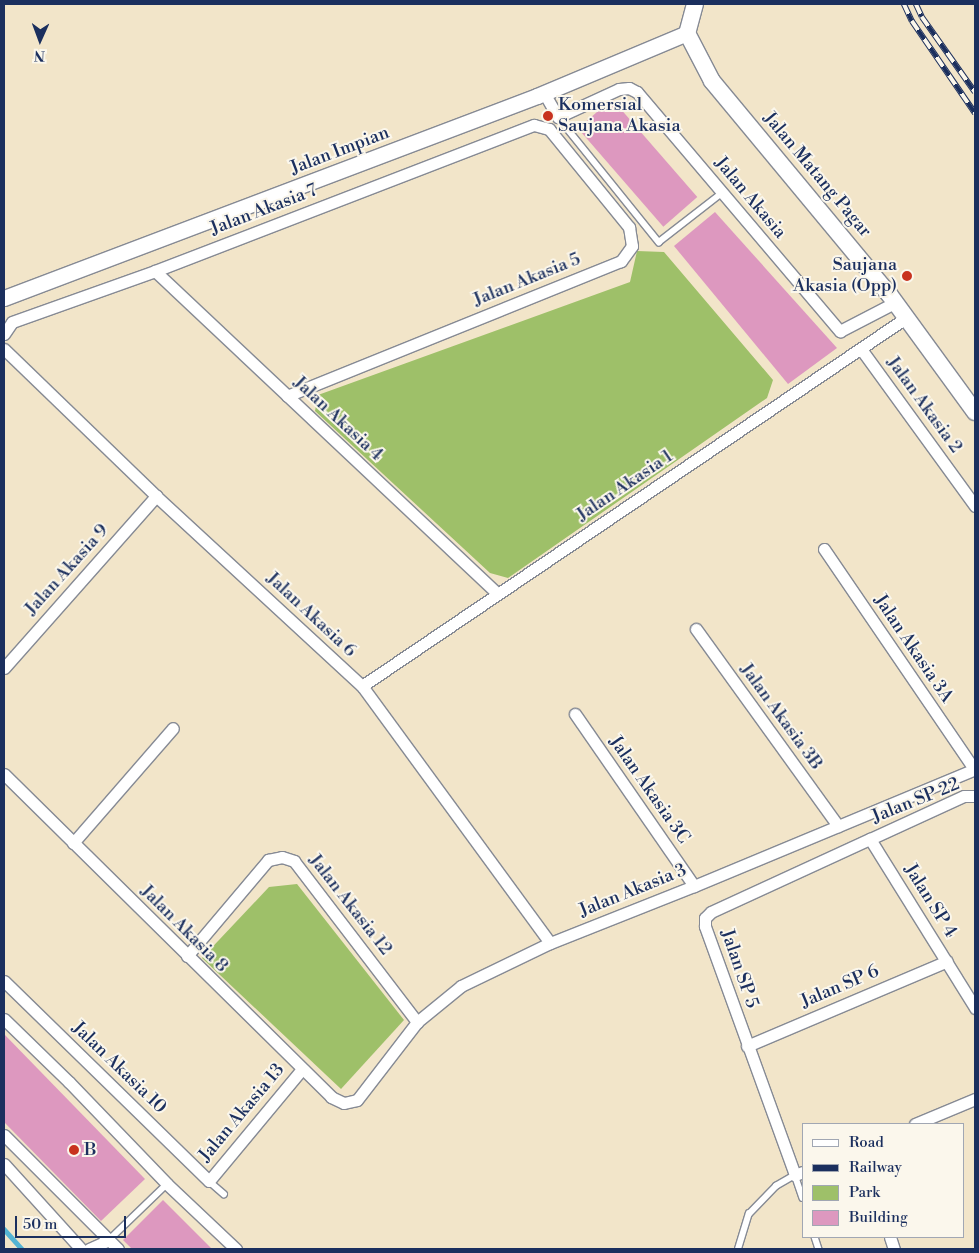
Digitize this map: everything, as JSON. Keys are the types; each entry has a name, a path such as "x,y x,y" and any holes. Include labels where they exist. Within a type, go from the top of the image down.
{"main road":[{"path":"687,34 695,4"},
{"name":"Jalan Matang Pagar","path":"687,34 712,81 896,302 975,412"}],"street":[{"name":"Jalan Impian","path":"4,298 544,93 687,34"},
{"name":"Jalan Akasia","path":"558,117 619,89 629,88 637,92 840,332 896,302"},
{"path":"544,93 558,117"},
{"name":"Jalan Akasia 7","path":"4,334 12,322 155,271 534,125 542,125"},
{"name":"Jalan Akasia 5","path":"287,396 620,261 632,246 629,227 549,129 542,125"},
{"name":"Jalan Akasia 4","path":"155,271 497,593"},
{"name":"Jalan Akasia 1","path":"362,686 907,317"},
{"name":"Jalan Akasia 2","path":"861,348 975,506"},
{"name":"Jalan Akasia 6","path":"4,350 156,496 362,686 550,943"},
{"name":"Jalan Akasia 9","path":"4,668 156,496"},
{"name":"Jalan Akasia 3A","path":"824,549 975,769"},
{"name":"Jalan Akasia 3B","path":"696,629 838,826"},
{"name":"Jalan Akasia 3C","path":"576,714 694,886"},
{"path":"73,843 173,728"},
{"name":"Jalan Akasia 3","path":"344,1103 357,1100 417,1022 461,986 550,943 694,886 975,769"},
{"name":"Jalan Akasia 8","path":"4,774 186,956 331,1097 344,1103"},
{"name":"Jalan SP 22","path":"870,839 964,796 975,796"},
{"name":"Jalan SP 4","path":"870,839 975,1008"},
{"name":"Jalan SP 5","path":"799,1174 747,1046 705,926 705,918 711,912 870,839"},
{"name":"Jalan Akasia 12","path":"186,956 268,860 282,857 294,861 417,1022"},
{"name":"Jalan SP 6","path":"747,1046 946,961"},
{"name":"Jalan Akasia 10","path":"4,981 209,1180"},
{"path":"4,1019 167,1184 236,1249"},
{"name":"Jalan Akasia 13","path":"209,1180 302,1068"},
{"path":"917,1123 975,1099"},
{"path":"4,1134 118,1249"},
{"path":"4,1164 81,1249"},
{"path":"89,1249 109,1240"}],"lane":[{"path":"558,117 659,242 722,193"},
{"path":"738,1249 749,1214 776,1186 799,1174 802,1192"},
{"path":"209,1180 224,1194"},
{"path":"109,1240 167,1184"}],"green space":[{"path":"637,251 664,252 773,380 767,398 508,578 490,573 315,411 318,395 630,282"},
{"path":"297,884 404,1020 341,1089 202,958 269,887"}],"building":[{"path":"612,99 697,197 663,227 578,129"},
{"path":"715,212 837,348 788,384 674,246"},
{"name":"B","path":"4,1034 145,1179 101,1221 4,1122"},
{"path":"163,1200 212,1249 132,1249 123,1240"}],"waterway":[{"path":"4,1229 22,1249"}],"railway":[{"path":"904,4 912,21 975,113"},
{"path":"916,4 922,17 975,92"}],"place":[{"name":"Komersial Saujana Akasia","path":"548,116"},
{"name":"Saujana Akasia (Opp)","path":"907,276"},
{"name":"B","path":"74,1150"}]}
